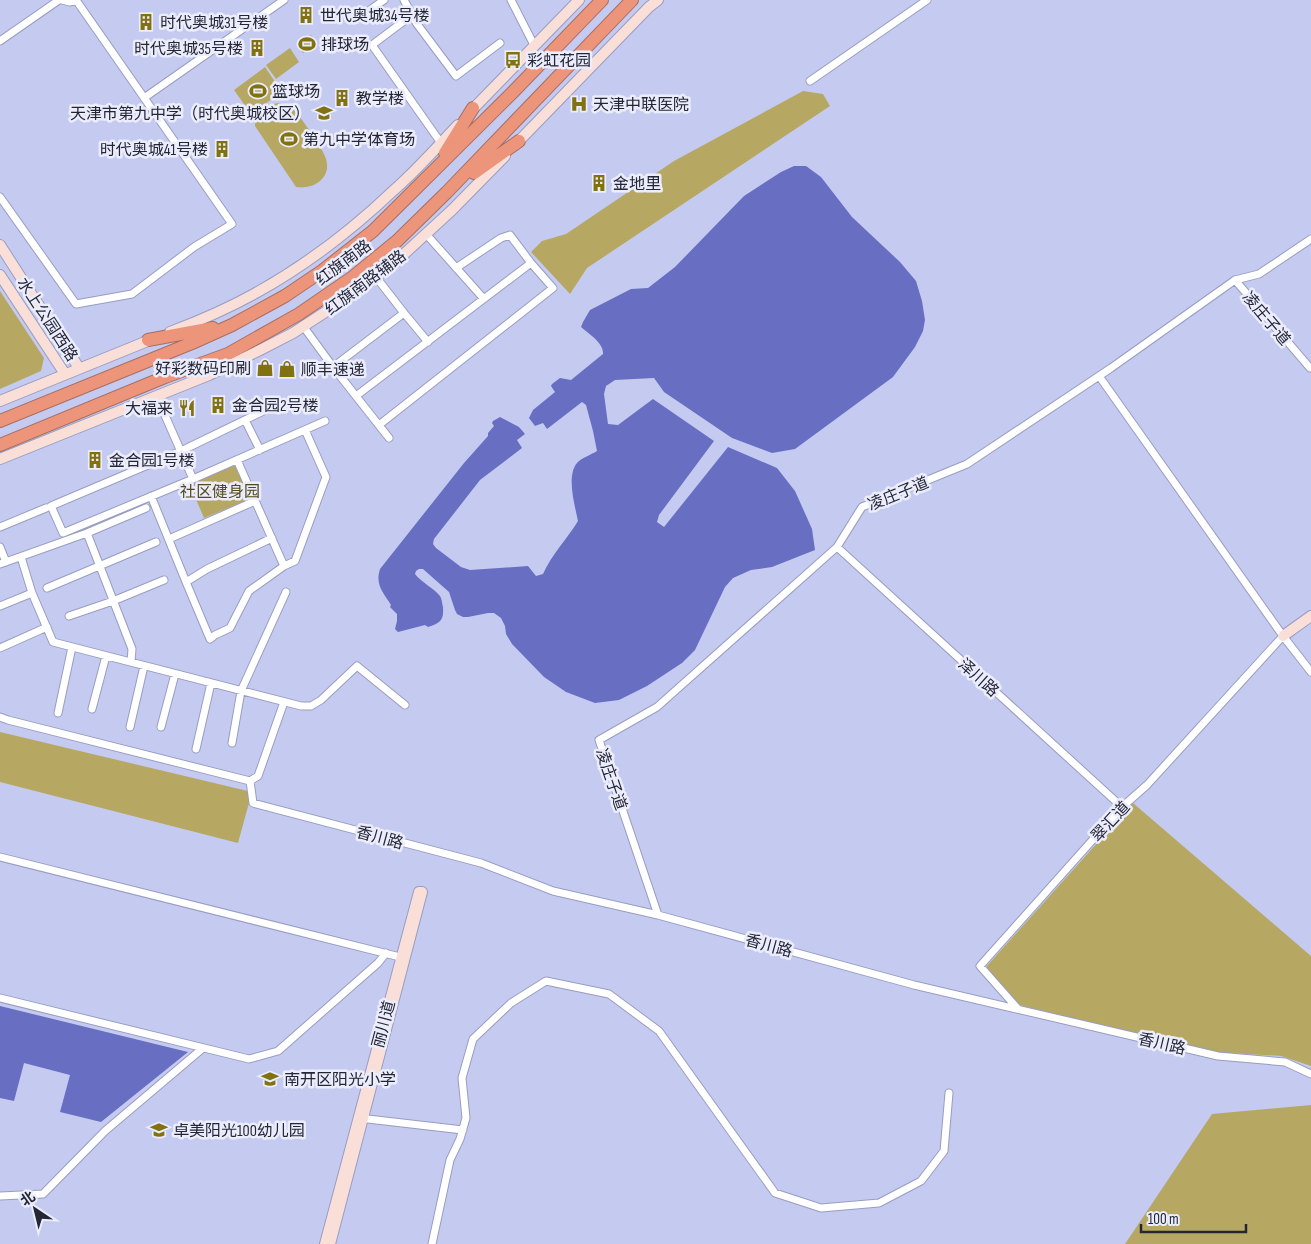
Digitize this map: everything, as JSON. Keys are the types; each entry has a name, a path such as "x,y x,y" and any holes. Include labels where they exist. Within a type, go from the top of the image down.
{"highway":[{"name":"红旗南路","path":"0,421 192,344 285,296 322,271 373,231 514,91 602,0"},
{"name":"红旗南路","path":"0,446 165,377 228,354 291,318 353,277 397,241 447,192 632,0"},
{"path":"432,172 473,108"},
{"path":"447,192 519,142"},
{"path":"148,340 232,325"}],"main road":[{"path":"0,400 195,322 254,294 294,270 336,239 395,190 578,0"},
{"name":"红旗南路辅路","path":"0,459 209,375 260,350 333,308 391,266 452,210 658,0"},
{"name":"水上公园西路","path":"0,245 79,368"},
{"name":"水上公园西路","path":"0,275 65,374"},
{"path":"1283,636 1311,616"},
{"name":"丽川道","path":"330,1244 420,892"},
{"name":"丽川道","path":"325,1244 361,1118"}],"street":[{"path":"0,41 61,0 70,2 76,0 232,224 194,247 132,294 76,304 0,197"},
{"path":"144,98 284,0"},
{"path":"359,18 384,0"},
{"path":"404,0 417,24 456,76 500,43"},
{"path":"511,0 534,45"},
{"path":"810,81 927,0"},
{"path":"412,15 372,45 441,143"},
{"path":"426,234 484,299"},
{"path":"379,425 553,288 530,263 510,235 500,238 456,268"},
{"path":"1235,280 1259,274 1311,239"},
{"path":"356,396 530,263"},
{"path":"376,277 428,342"},
{"name":"凌庄子道","path":"658,915 599,740 657,707 837,547 862,507 967,464 1099,376 1235,280 1311,368"},
{"path":"333,367 404,313"},
{"path":"303,326 389,438"},
{"path":"1099,376 1283,636 1311,672"},
{"path":"156,396 193,479"},
{"path":"282,402 180,451 51,506 63,533 325,421"},
{"path":"245,420 260,450"},
{"path":"151,496 210,639 230,628 249,591 284,566 295,561 326,477 305,430"},
{"path":"237,460 284,566"},
{"path":"169,539 256,501"},
{"path":"0,527 46,508"},
{"path":"0,547 3,563 87,533 146,508"},
{"path":"87,533 132,649 130,662"},
{"path":"186,582 208,569 272,538"},
{"path":"46,588 156,542"},
{"name":"泽川路","path":"837,547 1122,807"},
{"path":"21,557 32,593 53,642 301,706 311,706 321,700 357,666 405,705"},
{"path":"69,616 114,601 164,580"},
{"path":"232,744 241,691 286,592"},
{"path":"0,606 32,593"},
{"path":"0,648 47,628"},
{"name":"翠汇道","path":"1018,1009 980,966 1122,807 1147,785 1283,636"},
{"path":"58,713 72,647"},
{"path":"92,709 106,656"},
{"path":"130,728 144,666"},
{"path":"161,727 175,674"},
{"path":"196,748 211,683"},
{"path":"0,717 250,781 258,776 284,702"},
{"name":"香川路","path":"250,781 253,803 482,863 553,891 658,915 914,985 1218,1056 1285,1062 1311,1074"},
{"path":"0,857 403,957"},
{"path":"0,998 249,1059 278,1051 378,963 386,953"},
{"path":"432,1244 450,1160 460,1139 466,1118 462,1078 473,1039 512,1003 546,981 609,994 660,1031 775,1194 821,1208 879,1203 921,1181 944,1151 949,1093"},
{"path":"0,1196 43,1194 105,1131 203,1048"},
{"path":"361,1118 463,1130"}],"green space":[{"name":"排球场","path":"311,35 317,43 303,53 297,46"},
{"name":"篮球场","path":"290,48 299,62 276,79 266,65"},
{"name":"篮球场","path":"265,67 282,92 251,114 234,90"},
{"path":"803,91 823,94 830,106 587,268 570,294 531,252 542,241 566,234 674,161"},
{"name":"第九中学体育场","path":"280,103 297,113 326,159 327,166 324,177 309,187 296,187 255,126 257,116 262,109"},
{"path":"0,291 44,358 41,371 0,389"},
{"name":"社区健身园","path":"236,464 250,499 204,518 189,483"},
{"path":"0,732 252,792 238,843 0,782"},
{"path":"1133,803 1311,956 1311,1066 1281,1056 1211,1052 1019,1005 986,967"},
{"path":"1311,1105 1311,1244 1125,1244 1212,1114"}],"water":[{"path":"794,166 806,166 821,177 852,217 900,262 916,281 925,320 923,331 915,347 893,377 795,449 772,453 732,438 664,392 654,378 615,380 606,386 604,394 608,424 618,425 653,399 714,441 659,515 657,522 664,527 728,447 777,468 795,491 812,529 815,550 772,567 751,570 733,578 725,587 695,650 682,663 647,686 619,700 595,703 566,692 544,677 512,644 506,634 501,618 494,613 468,617 457,614 449,592 423,569 419,569 415,574 440,596 443,607 442,618 438,623 428,627 425,625 398,632 395,629 397,614 390,607 391,605 379,584 380,569 464,463 488,436 488,433 494,426 493,421 500,417 519,427 525,434 517,440 522,448 480,480 434,539 433,544 461,567 470,570 528,566 536,576 543,574 578,521 572,491 574,469 579,461 597,451 586,405 582,402 547,429 543,423 535,426 529,418 533,410 555,392 551,386 552,384 560,378 571,380 603,354 599,342 581,327 590,310 631,289 648,288 675,267 744,196 781,172"},
{"path":"0,1006 188,1052 101,1122 60,1112 70,1075 24,1063 14,1101 0,1098"}],"place":[{"name":"世代奥城34号楼","path":"306,15"},
{"name":"时代奥城31号楼","path":"146,22"},
{"name":"排球场","path":"307,44"},
{"name":"时代奥城35号楼","path":"257,48"},
{"name":"彩虹花园","path":"513,60"},
{"name":"篮球场","path":"258,91"},
{"name":"教学楼","path":"342,98"},
{"name":"天津中联医院","path":"579,104"},
{"name":"天津市第九中学（时代奥城校区）","path":"324,113"},
{"name":"第九中学体育场","path":"289,139"},
{"name":"时代奥城41号楼","path":"222,149"},
{"name":"金地里","path":"599,183"},
{"name":"好彩数码印刷","path":"265,368"},
{"name":"顺丰速递","path":"287,369"},
{"name":"金合园2号楼","path":"218,405"},
{"name":"大福来","path":"187,408"},
{"name":"金合园1号楼","path":"95,460"},
{"name":"南开区阳光小学","path":"270,1079"},
{"name":"卓美阳光100幼儿园","path":"159,1130"}]}
